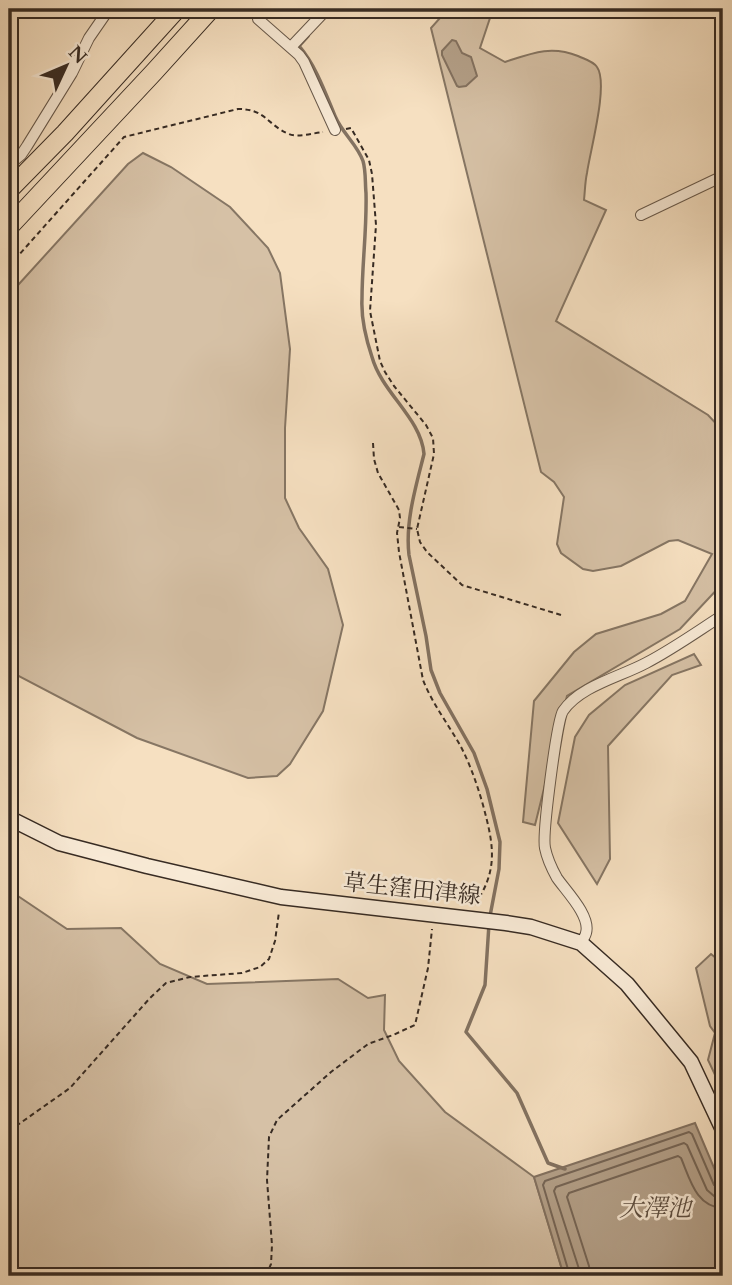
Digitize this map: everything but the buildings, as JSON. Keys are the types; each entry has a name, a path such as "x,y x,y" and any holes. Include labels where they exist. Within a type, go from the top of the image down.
{"highway":[{"path":"9,190 65,133 177,9"},
{"path":"9,227 211,9"}],"main road":[{"name":"草生窪田津線","path":"9,818 59,843 281,897 497,921 531,927 581,943 627,984 691,1062 723,1130"}],"street":[{"path":"9,165 27,146 72,73 89,38 109,9"},
{"path":"290,47 327,9"},
{"path":"258,19 304,62 335,130"},
{"path":"641,215 723,176"},
{"path":"581,943 586,934 586,924 576,902 552,868 544,846 545,819 562,713 577,697 646,663 723,615"}],"path":[{"path":"9,266 124,137 238,109 261,113 287,134 335,130"},
{"path":"350,128 360,140 372,174 376,225 370,311 380,361 394,386 426,425 433,439 434,454 417,529 420,542 427,552 463,585 561,615"},
{"path":"373,443 378,473 399,510 399,552 423,680 471,768 492,840 489,879 473,907 477,919"},
{"path":"398,527 417,529"},
{"path":"9,1131 71,1088 150,998 166,984 190,977 242,973 260,967 269,959 275,941 281,897"},
{"path":"267,1276 272,1245 267,1180 269,1137 277,1120 331,1072 368,1044 415,1025 428,968 434,914"}],"shaded area":[{"path":"448,9 493,9 480,48 505,62 533,53 559,51 578,56 597,67 600,76 600,102 584,200 606,210 556,321 708,415 723,431 723,583 680,629 567,696 535,825 523,822 534,701 574,652 596,634 661,614 685,601 712,554 678,540 669,541 621,566 593,571 583,569 561,553 557,544 564,497 554,482 541,472 431,28"},
{"path":"143,153 171,167 230,207 268,248 280,273 290,349 285,428 285,498 299,528 328,569 343,625 323,711 290,764 277,776 248,778 137,738 9,671 9,295 128,164"},
{"path":"694,654 701,665 672,675 608,746 610,859 597,884 558,823 575,737 589,715 625,685"},
{"path":"9,890 67,929 121,928 160,964 207,984 338,979 368,998 385,995 384,1030 399,1061 445,1112 534,1177 564,1276 9,1276"},
{"path":"711,954 723,964 723,1075 717,1079 708,1060 715,1033 710,1026 696,968"}],"water":[{"path":"452,40 456,41 462,53 471,57 477,76 466,86 457,86 442,55 442,51"},
{"name":"大澤池","path":"695,1123 723,1189 723,1276 564,1276 534,1177"}],"waterway":[{"path":"308,36 299,46 315,71 338,122 357,149 364,165 366,206 362,306 368,343 377,370 416,429 424,454 410,517 409,555 431,670 440,693 474,753 487,789 500,842 499,869 490,916"},
{"path":"489,924 485,985 466,1032 517,1093 548,1163 565,1169"}],"tunnel":[{"path":"246,9 258,19"}]}
